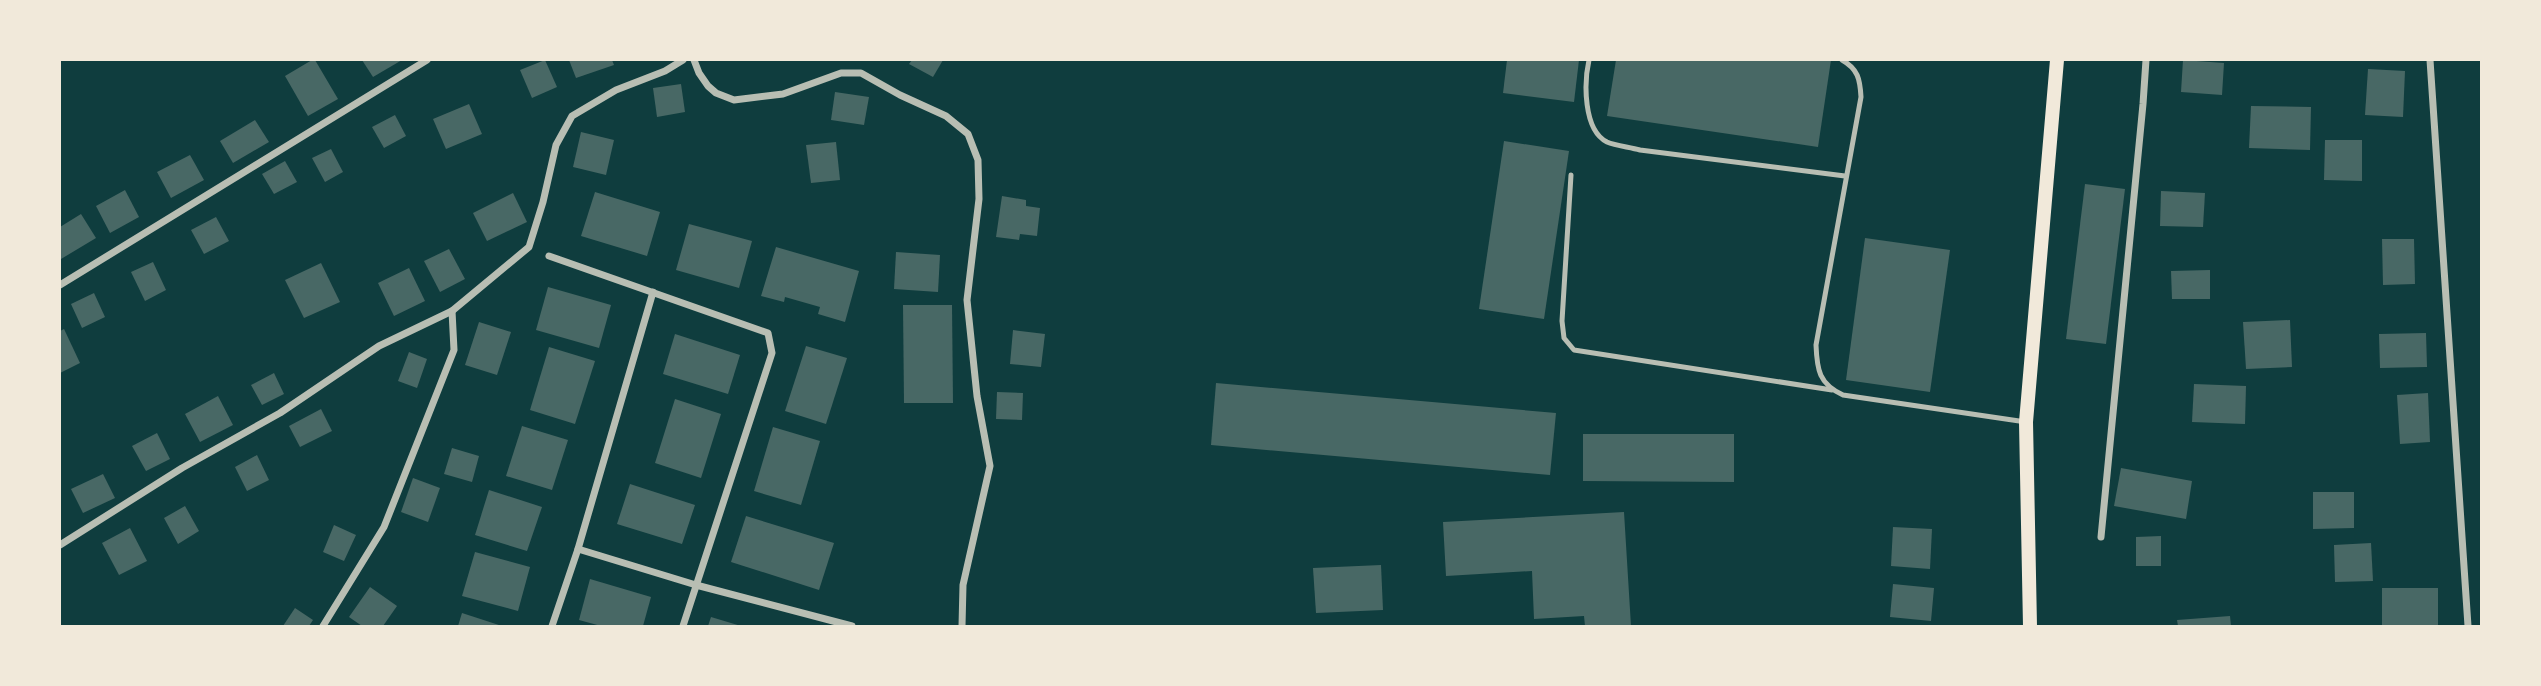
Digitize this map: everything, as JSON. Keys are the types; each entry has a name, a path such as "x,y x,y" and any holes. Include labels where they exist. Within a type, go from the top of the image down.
{"main road":[{"path":"2030,626 2026,422 2057,60"}],"street":[{"path":"60,285 427,60"},
{"path":"60,545 181,468 280,413 379,346 452,311 528,247 543,202 556,145 572,116 616,90 665,71 683,60"},
{"path":"694,60 708,86 716,93 734,100 783,94 841,73 861,74 946,116 968,134 978,160 979,199 967,300 977,397 990,466 963,585 962,626"},
{"path":"2101,537 2146,60"},
{"path":"2430,60 2468,626"},
{"path":"550,256 768,333 772,353 683,626"},
{"path":"552,626 578,549 653,292"},
{"path":"323,626 384,527 454,350 452,311"},
{"path":"578,549 852,626"}],"lane":[{"path":"1589,60 1588,115 1595,132 1608,142 1640,150 1846,176"},
{"path":"1832,390 1817,367 1816,345 1861,97 1860,80 1856,70 1842,60"},
{"path":"1572,176 1562,321 1564,338 1574,350 1832,390 1863,399 2026,422"}],"building":[{"path":"315,60 338,99 308,116 285,76"},
{"path":"362,60 402,60 373,77"},
{"path":"545,60 557,87 532,98 520,70"},
{"path":"569,60 612,60 614,65 576,78"},
{"path":"912,60 943,60 933,77 909,64"},
{"path":"1507,60 1579,60 1574,102 1503,93"},
{"path":"1616,60 1831,60 1818,147 1607,116"},
{"path":"2183,60 2224,63 2222,95 2181,92"},
{"path":"2368,69 2405,71 2403,117 2365,115"},
{"path":"681,84 685,112 657,117 653,88"},
{"path":"835,92 869,97 864,125 831,120"},
{"path":"469,104 482,134 446,149 433,119"},
{"path":"2251,106 2311,107 2310,150 2249,148"},
{"path":"395,115 406,136 384,148 372,127"},
{"path":"255,120 269,142 233,163 220,141"},
{"path":"581,132 614,140 606,175 573,167"},
{"path":"2325,140 2362,140 2362,181 2324,180"},
{"path":"1504,141 1569,151 1544,319 1479,309"},
{"path":"836,142 840,180 811,183 806,145"},
{"path":"331,149 343,172 325,182 312,158"},
{"path":"190,155 204,180 171,198 157,172"},
{"path":"285,161 297,182 274,194 262,174"},
{"path":"2085,184 2125,189 2106,344 2066,339"},
{"path":"125,190 139,217 110,233 96,206"},
{"path":"2161,191 2205,193 2203,227 2160,226"},
{"path":"595,192 660,212 647,256 581,236"},
{"path":"513,193 527,222 487,241 473,213"},
{"path":"1002,196 1026,200 1026,206 1040,208 1037,236 1020,234 1019,240 996,237"},
{"path":"81,214 96,238 61,259 60,227"},
{"path":"216,217 229,241 204,254 191,230"},
{"path":"689,224 752,241 739,288 676,270"},
{"path":"1865,238 1950,250 1930,392 1846,380"},
{"path":"2382,239 2414,239 2415,284 2383,285"},
{"path":"776,247 859,271 845,322 818,314 820,307 785,297 784,302 761,296"},
{"path":"449,249 465,279 440,292 424,261"},
{"path":"896,252 940,255 938,292 894,289"},
{"path":"153,262 166,290 145,301 131,272"},
{"path":"321,263 340,302 304,318 285,280"},
{"path":"409,268 425,301 394,316 378,283"},
{"path":"2210,270 2210,299 2172,299 2171,271"},
{"path":"548,287 611,305 599,348 536,330"},
{"path":"94,293 105,317 82,328 71,304"},
{"path":"903,305 952,305 953,403 904,403"},
{"path":"2290,320 2292,367 2246,369 2243,322"},
{"path":"479,322 511,332 497,375 465,365"},
{"path":"64,329 80,363 60,373 60,331"},
{"path":"1013,330 1045,334 1041,367 1010,364"},
{"path":"2426,333 2427,367 2380,368 2379,334"},
{"path":"675,334 740,355 728,394 663,374"},
{"path":"806,346 847,358 826,424 785,411"},
{"path":"549,347 595,361 575,424 530,410"},
{"path":"409,352 427,359 417,388 398,381"},
{"path":"274,373 284,394 262,405 251,385"},
{"path":"1216,383 1556,413 1550,475 1211,445"},
{"path":"2194,384 2246,386 2245,424 2192,422"},
{"path":"997,392 1023,393 1022,420 996,419"},
{"path":"2428,393 2430,442 2400,444 2397,395"},
{"path":"218,396 233,425 200,442 185,414"},
{"path":"675,399 721,414 701,478 655,463"},
{"path":"321,409 332,431 300,447 289,426"},
{"path":"522,426 568,440 552,490 506,476"},
{"path":"773,427 820,441 801,505 754,491"},
{"path":"157,433 170,459 146,471 132,446"},
{"path":"1583,434 1734,434 1734,482 1583,481"},
{"path":"452,448 479,456 472,482 444,474"},
{"path":"257,455 269,480 247,491 235,467"},
{"path":"2121,468 2192,481 2186,519 2114,506"},
{"path":"103,474 115,498 83,513 71,489"},
{"path":"413,478 440,488 428,522 401,512"},
{"path":"630,484 695,505 682,544 617,524"},
{"path":"489,490 542,507 527,551 475,535"},
{"path":"2313,492 2354,492 2354,528 2313,529"},
{"path":"185,506 199,531 178,544 164,518"},
{"path":"1624,512 1631,626 1585,626 1584,616 1534,619 1532,571 1446,576 1443,522"},
{"path":"746,516 834,543 819,590 731,562"},
{"path":"334,525 356,535 344,561 323,552"},
{"path":"1893,527 1932,529 1930,569 1891,566"},
{"path":"130,528 147,561 119,575 102,543"},
{"path":"2161,536 2161,566 2136,566 2136,537"},
{"path":"2371,543 2373,581 2335,582 2334,545"},
{"path":"475,552 530,567 518,611 462,596"},
{"path":"1381,565 1383,610 1316,613 1313,568"},
{"path":"590,579 651,597 643,626 601,626 579,620"},
{"path":"1893,584 1934,588 1931,621 1890,617"},
{"path":"370,587 397,606 383,626 362,626 349,617"},
{"path":"2382,588 2438,588 2438,626 2382,626"},
{"path":"295,608 313,620 309,626 283,626"},
{"path":"462,613 502,626 458,626"},
{"path":"2230,616 2231,626 2178,626 2177,620"},
{"path":"711,617 741,626 708,626"}]}
